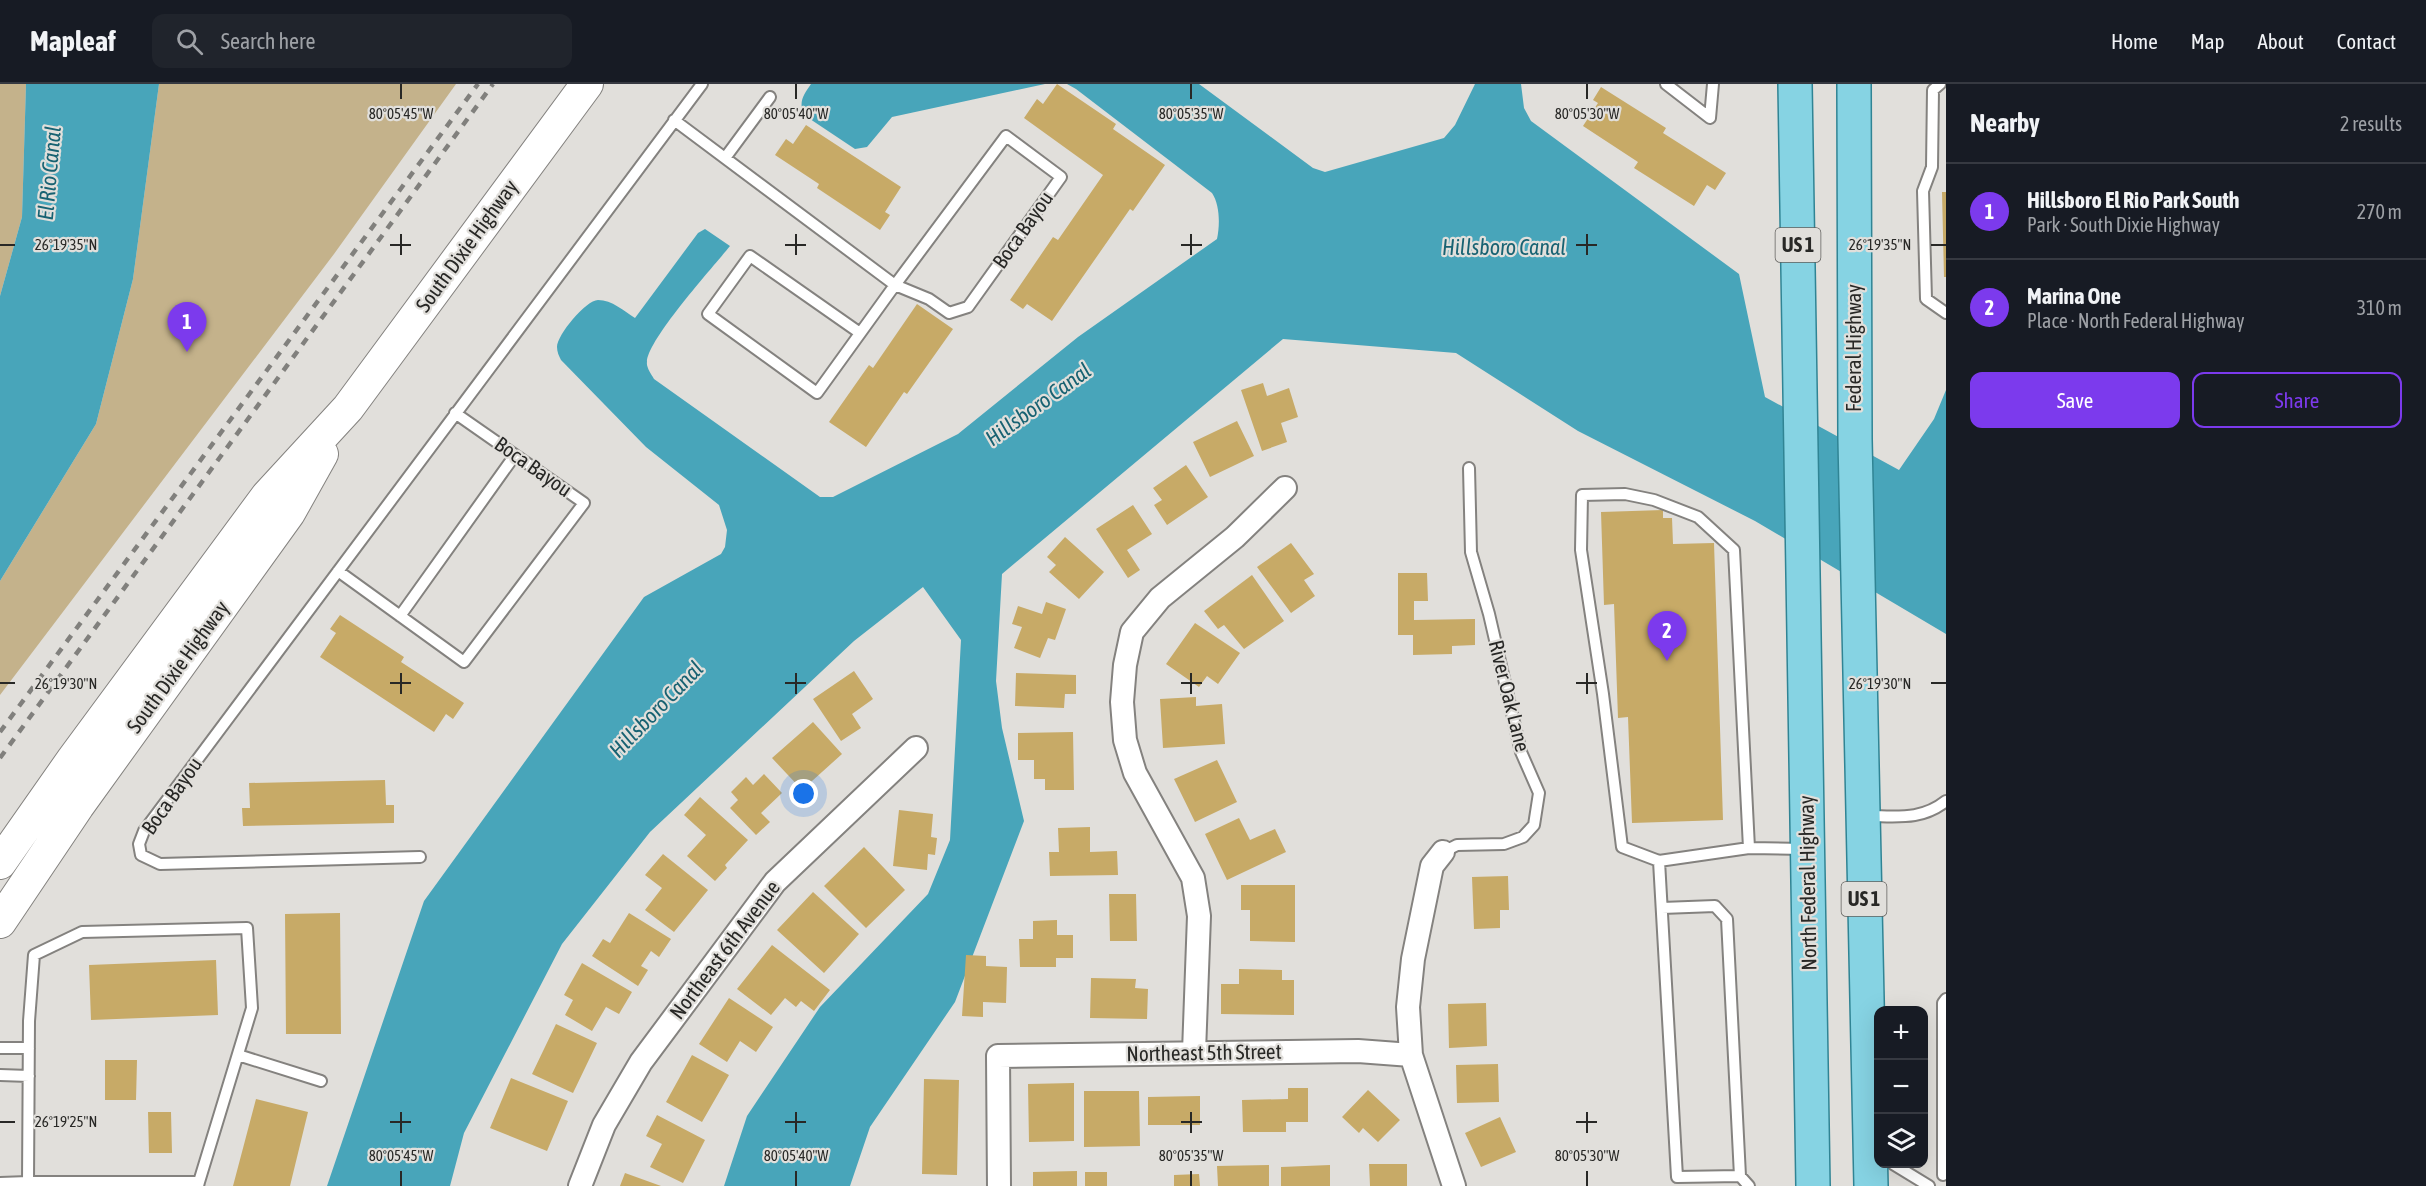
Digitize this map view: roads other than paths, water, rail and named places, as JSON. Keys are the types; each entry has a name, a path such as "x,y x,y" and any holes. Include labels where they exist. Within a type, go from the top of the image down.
{"main road":[{"name":"South Dixie Highway","path":"0,863 73,759 267,496 348,408 587,84"},
{"name":"North Federal Highway","path":"1795,84 1813,1186"},
{"name":"Federal Highway","path":"1854,84 1855,439 1862,816"},
{"name":"South Dixie Highway","path":"0,922 78,806 289,513 348,408"},
{"name":"US 1","path":"1862,816 1878,1114"},
{"path":"1813,1138 1837,1186"},
{"name":"US 1","path":"1871,1186 1876,1168"}],"street":[{"path":"1194,1052 1199,916 1193,878 1135,773 1125,740 1122,702 1125,665 1132,632 1160,598 1235,537 1285,488"},
{"name":"Northeast 6th Avenue","path":"580,1186 604,1125 641,1062 775,882 916,748"},
{"path":"1443,852 1432,866 1413,959 1408,1007 1411,1054 1454,1186"},
{"name":"Northeast 5th Street","path":"999,1186 998,1056 1358,1051 1411,1054"}],"lane":[{"name":"Boca Bayou","path":"420,857 160,864 149,861 141,855 139,844 144,831 702,84"},
{"path":"1666,84 1710,118 1713,84"},
{"path":"1940,84 1933,90 1932,167 1923,191 1925,288 1926,299 1946,313"},
{"path":"725,158 770,97"},
{"name":"Boca Bayou","path":"674,120 895,285 929,299 949,313 968,308 1061,177 1006,136 895,285 817,393 708,314 750,256 860,333"},
{"name":"Boca Bayou","path":"338,571 464,662 584,503 455,413"},
{"path":"400,616 515,455"},
{"name":"River Oak Lane","path":"1443,852 1457,845 1504,844 1523,837 1534,825 1539,793 1521,752 1489,614 1471,552 1469,468"},
{"path":"1749,848 1734,550 1698,517 1654,500 1625,494 1582,495 1581,550 1603,694 1622,847 1659,861 1749,848 1808,849"},
{"path":"1862,816 1918,817 1944,804"},
{"path":"1659,861 1677,1177 1740,1176"},
{"path":"1662,908 1715,906 1727,919 1740,1176 1749,1186"},
{"path":"0,1183 199,1184 252,1008 247,928 82,932 33,955 29,1048 28,1182"},
{"path":"1944,1178 1943,1003 1946,999"},
{"path":"0,1048 29,1048"},
{"path":"238,1056 321,1081"},
{"path":"0,1075 29,1076"},
{"path":"1900,1168 1929,1186"}],"water":[{"name":"El Rio Canal","path":"26,84 159,84 133,279 96,424 0,581 0,296 22,217"},
{"path":"811,84 1045,84 892,117 867,147 855,149 804,115 802,102"},
{"name":"Hillsboro Canal","path":"1067,84 1199,84 1313,168 1325,172 1444,138 1455,125 1475,84 1521,84 1524,108 1531,121 1739,274 1765,397 1899,470 1934,419 1946,390 1946,634 1755,521 1578,431 1456,353 1283,339 1002,574 996,681 1002,728 1024,821 955,1002 870,1127 850,1186 724,1186 747,1116 820,1007 928,894 950,840 961,640 923,587 854,641 650,832 562,944 464,1133 450,1186 327,1186 424,901 644,597 721,554 725,547 727,530 719,505 646,447 561,360 557,347 567,327 580,312 598,300 613,304 635,318 698,233 705,229 730,246 658,337 647,362 649,371 654,379 820,497 833,497 958,434 1078,337 1217,239 1219,215 1212,193"}],"railway":[{"path":"0,732 478,84"},
{"path":"0,758 493,84"}],"place":[{"name":"Hillsboro El Rio Park South","path":"187,352"},
{"name":"Marina One","path":"1667,661"}]}
